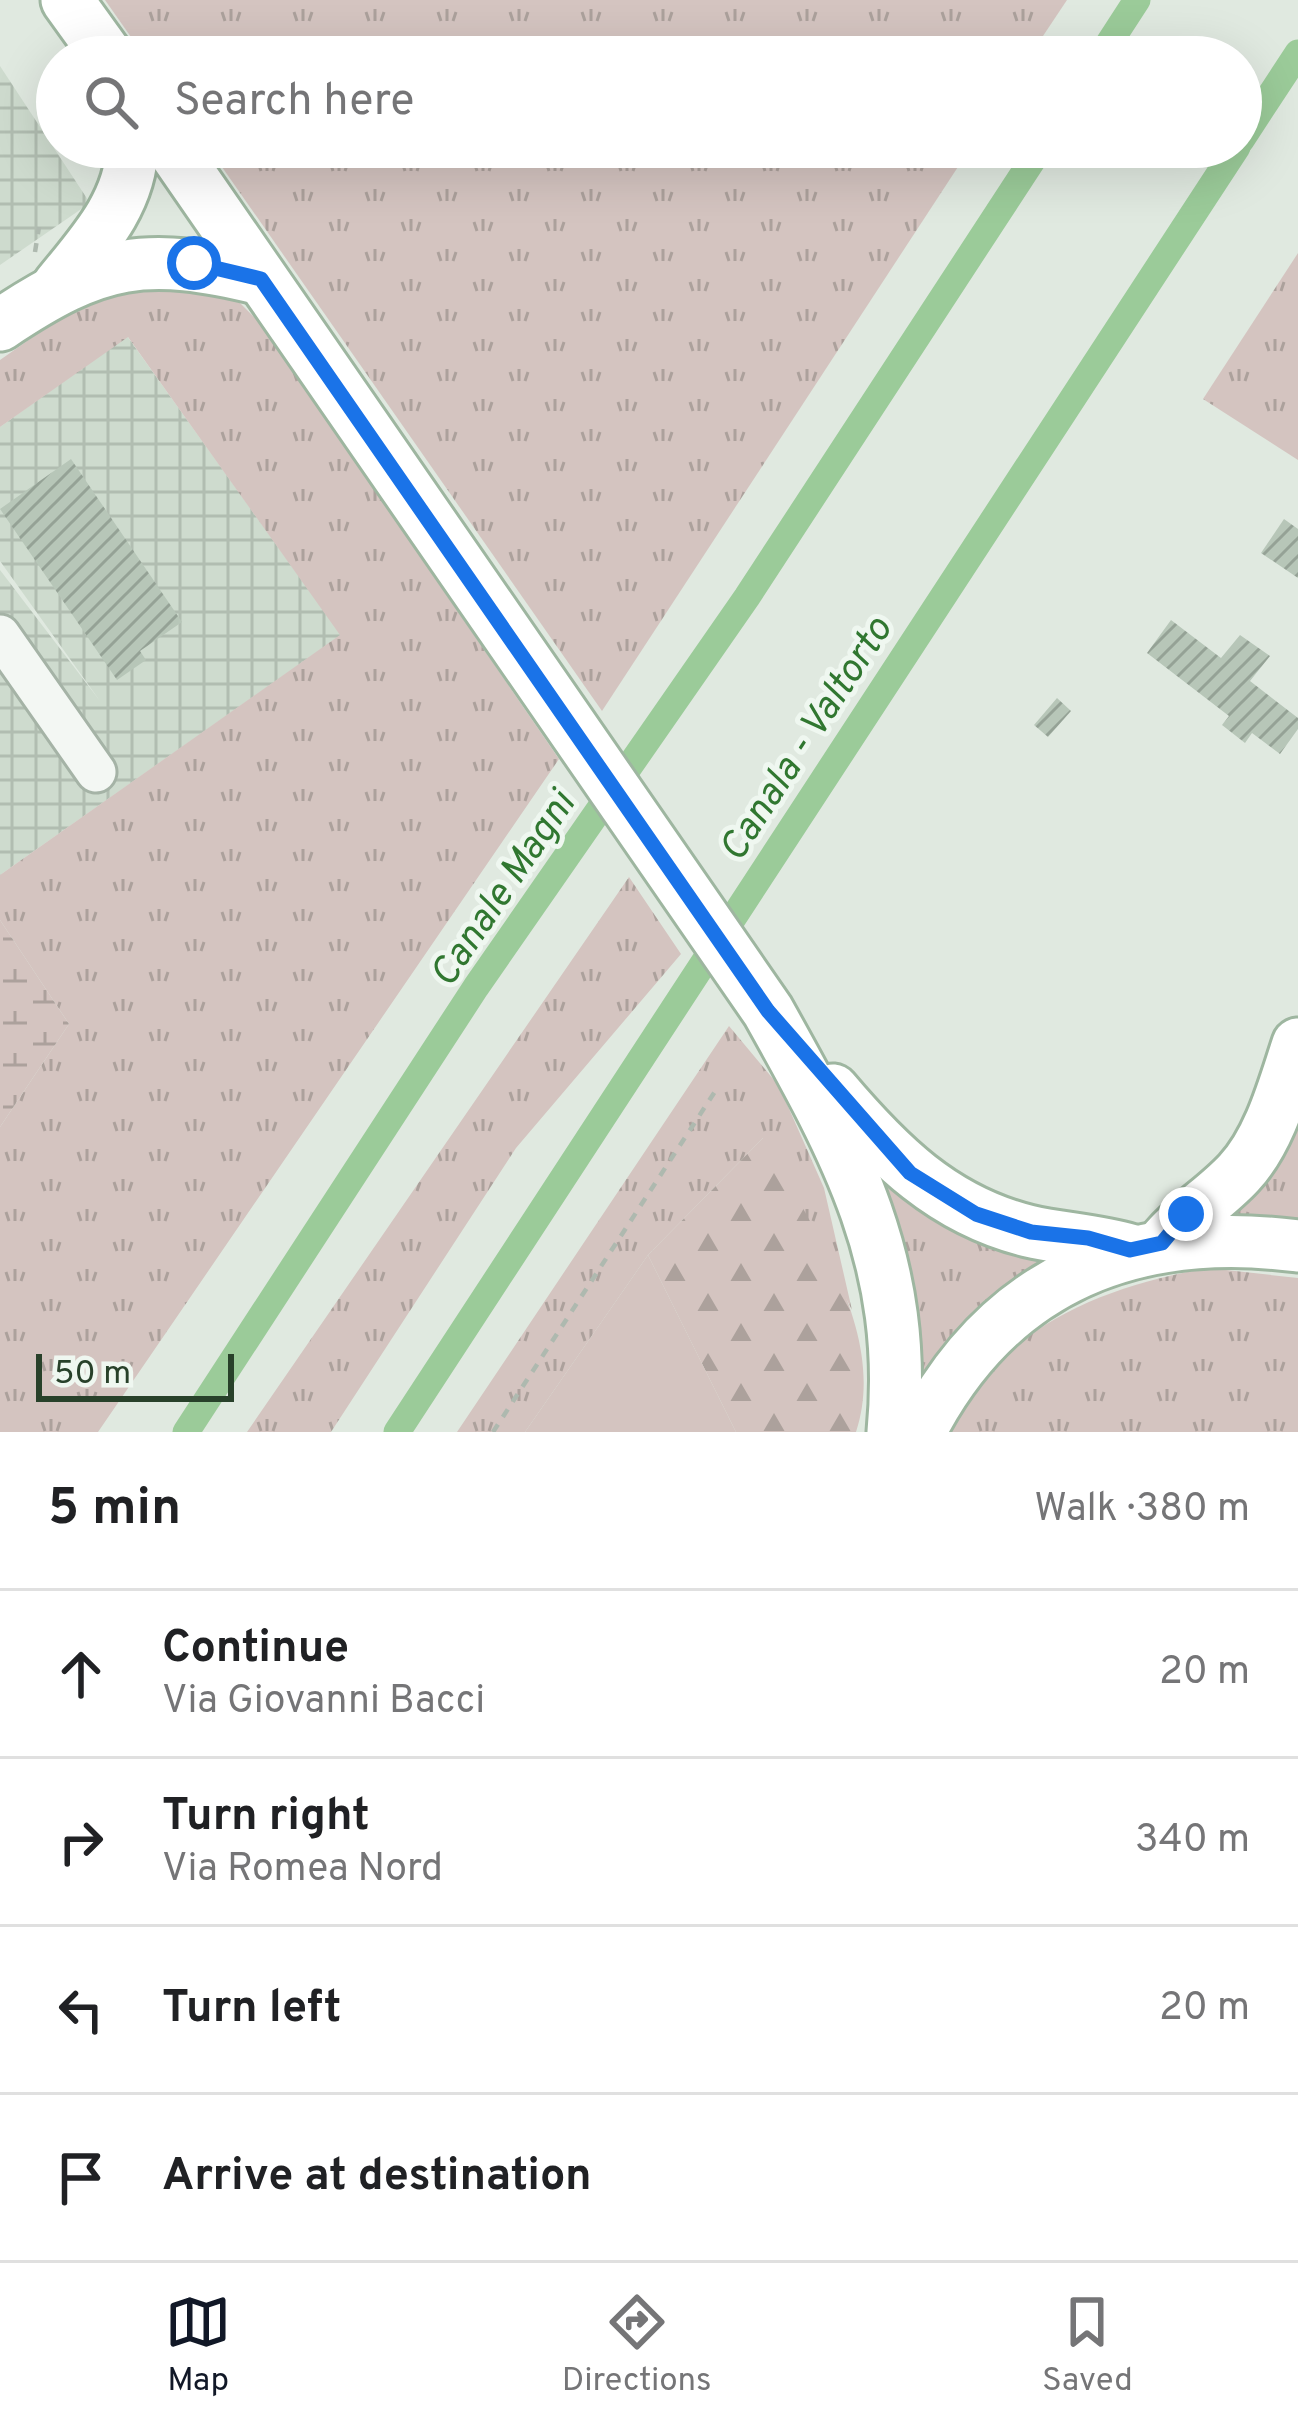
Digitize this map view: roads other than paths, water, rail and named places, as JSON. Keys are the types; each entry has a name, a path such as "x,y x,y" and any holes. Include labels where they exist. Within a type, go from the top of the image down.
{"main road":[{"path":"67,0 93,36"},
{"path":"58,286 104,229 131,168"},
{"path":"184,168 768,1011 842,1141 880,1241 893,1309 898,1381 893,1432"},
{"path":"0,325 58,286 137,260 194,263 261,279"},
{"path":"768,1011 860,1122 910,1173 941,1196 976,1214 1031,1232 1146,1247 1244,1168 1265,1133 1298,1044"},
{"path":"920,1432 944,1386 995,1327 1058,1281 1146,1247 1231,1237 1298,1246"}],"street":[{"path":"0,635 95,772"}],"waterway":[{"name":"Canale Magni","path":"1114,36 1137,0"},
{"name":"Canala - Valtorto","path":"1262,108 1298,53"},
{"name":"Canale Magni","path":"186,1432 476,987 747,597 1027,168"},
{"name":"Canala - Valtorto","path":"397,1432 1223,168"}]}
